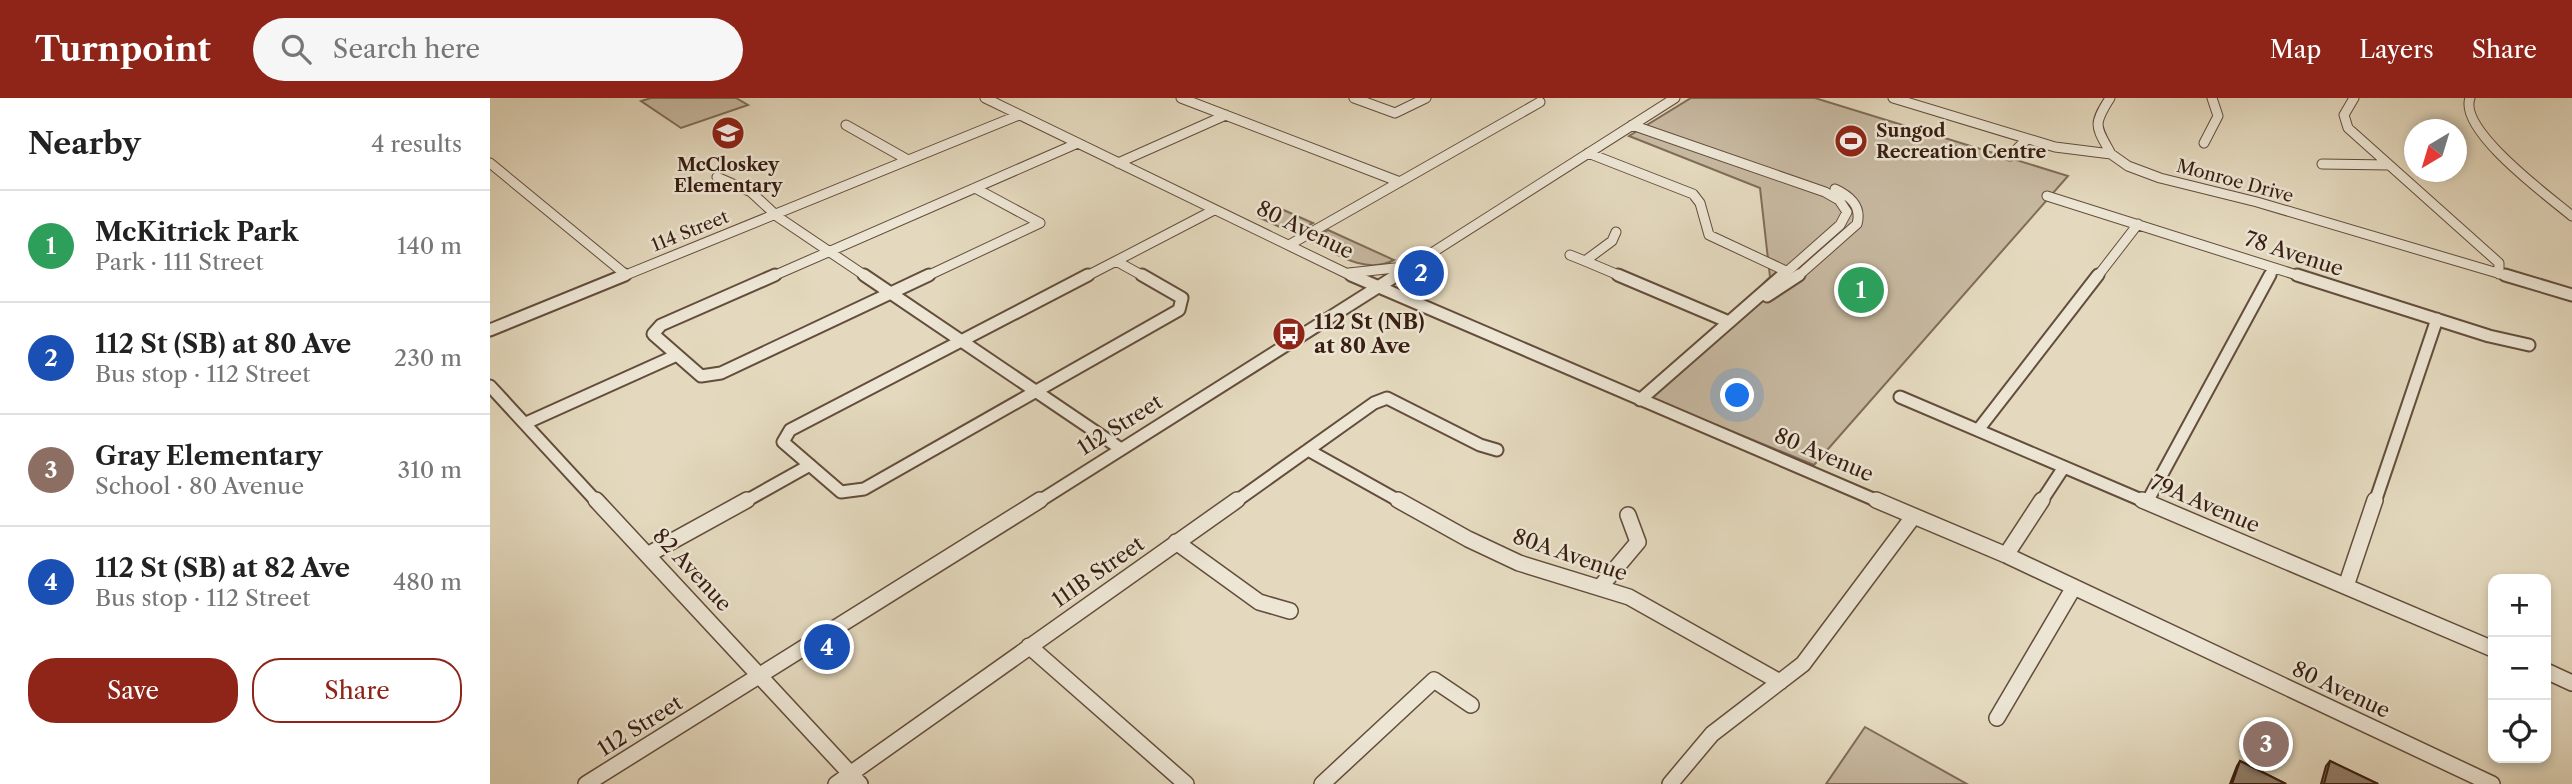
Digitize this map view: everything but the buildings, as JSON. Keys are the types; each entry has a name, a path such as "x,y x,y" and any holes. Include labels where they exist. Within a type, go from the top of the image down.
{"street":[{"name":"80 Avenue","path":"985,98 1377,288 2006,555 2492,784"},
{"path":"1181,98 1400,183"},
{"path":"1354,98 1395,113 1426,98"},
{"path":"1289,245 1540,102 1527,98"},
{"name":"112 Street","path":"586,784 1675,98"},
{"name":"Monroe Drive","path":"1893,98 1914,101 2027,139 2072,151 2111,154 2128,166 2160,178 2257,202 2572,295"},
{"path":"2110,98 2097,118 2098,130 2111,154"},
{"path":"2204,143 2219,117 2219,109 2212,98"},
{"path":"2354,98 2344,115 2348,128 2499,263 2499,274"},
{"path":"2470,98 2467,110 2470,119 2494,148 2572,216"},
{"name":"114 Street","path":"490,330 1019,114"},
{"path":"1118,163 1226,115"},
{"path":"1635,123 1825,192 1839,200 1846,210 1843,221 1640,400"},
{"path":"1635,123 1832,188 1846,195 1859,209 1860,218 1856,226 1806,271 1750,303"},
{"path":"846,125 908,160"},
{"path":"2010,156 2027,139"},
{"path":"975,188 1040,223 721,373 701,376 653,334 662,325 975,188 1078,143"},
{"path":"1588,153 1686,190 1700,203 1709,234 1724,244 1786,271"},
{"path":"490,163 625,274"},
{"path":"2322,164 2389,165"},
{"path":"717,177 732,180 829,252 1121,449"},
{"name":"78 Avenue","path":"2047,195 2437,319 2529,345"},
{"path":"1115,260 1182,298 1179,310 864,489 841,492 783,442 790,430 1115,260 1214,210"},
{"path":"1978,430 2138,224"},
{"path":"1585,261 1612,241 1616,232"},
{"path":"1570,255 1728,322"},
{"path":"1347,274 1412,266"},
{"path":"2147,502 2274,268"},
{"path":"2346,586 2437,319"},
{"path":"526,423 677,355"},
{"name":"82 Avenue","path":"490,386 649,554 855,779"},
{"name":"79A Avenue","path":"1900,397 2488,647"},
{"name":"111B Street","path":"836,784 855,779 1029,646 1374,403 1387,398 1480,445 1497,450"},
{"name":"80A Avenue","path":"1308,450 1468,539 1519,564 1601,586 1667,616 1780,682"},
{"path":"649,554 810,466"},
{"path":"2006,555 2064,467"},
{"path":"1601,586 1638,541 1628,515"},
{"path":"1670,784 1712,734 1803,664 1913,517"},
{"path":"1176,542 1259,603 1290,611"},
{"path":"1997,718 2074,587"},
{"path":"1029,646 1186,784"},
{"path":"2551,673 2572,683"},
{"path":"1322,784 1434,680 1471,705"}],"shaded area":[{"path":"651,98 736,98 748,105 681,128 641,101"},
{"path":"1691,98 1815,98 2068,176 1814,465 1649,397 1770,277 1760,188 1629,136"},
{"path":"1279,208 1313,223 1293,233 1260,218"},
{"path":"1328,230 1394,260 1383,264 1362,264 1341,257 1311,241"},
{"path":"1865,727 1967,784 1826,784"}],"place":[{"name":"McCloskey Elementary","path":"728,133"},
{"name":"Sungod Recreation Centre","path":"1851,141"},
{"name":"112 St (SB) at 80 Ave","path":"1421,273"},
{"name":"McKitrick Park","path":"1861,290"},
{"name":"112 St (NB) at 80 Ave","path":"1289,334"},
{"name":"112 St (SB) at 82 Ave","path":"827,647"},
{"name":"Gray Elementary","path":"2266,744"}]}
